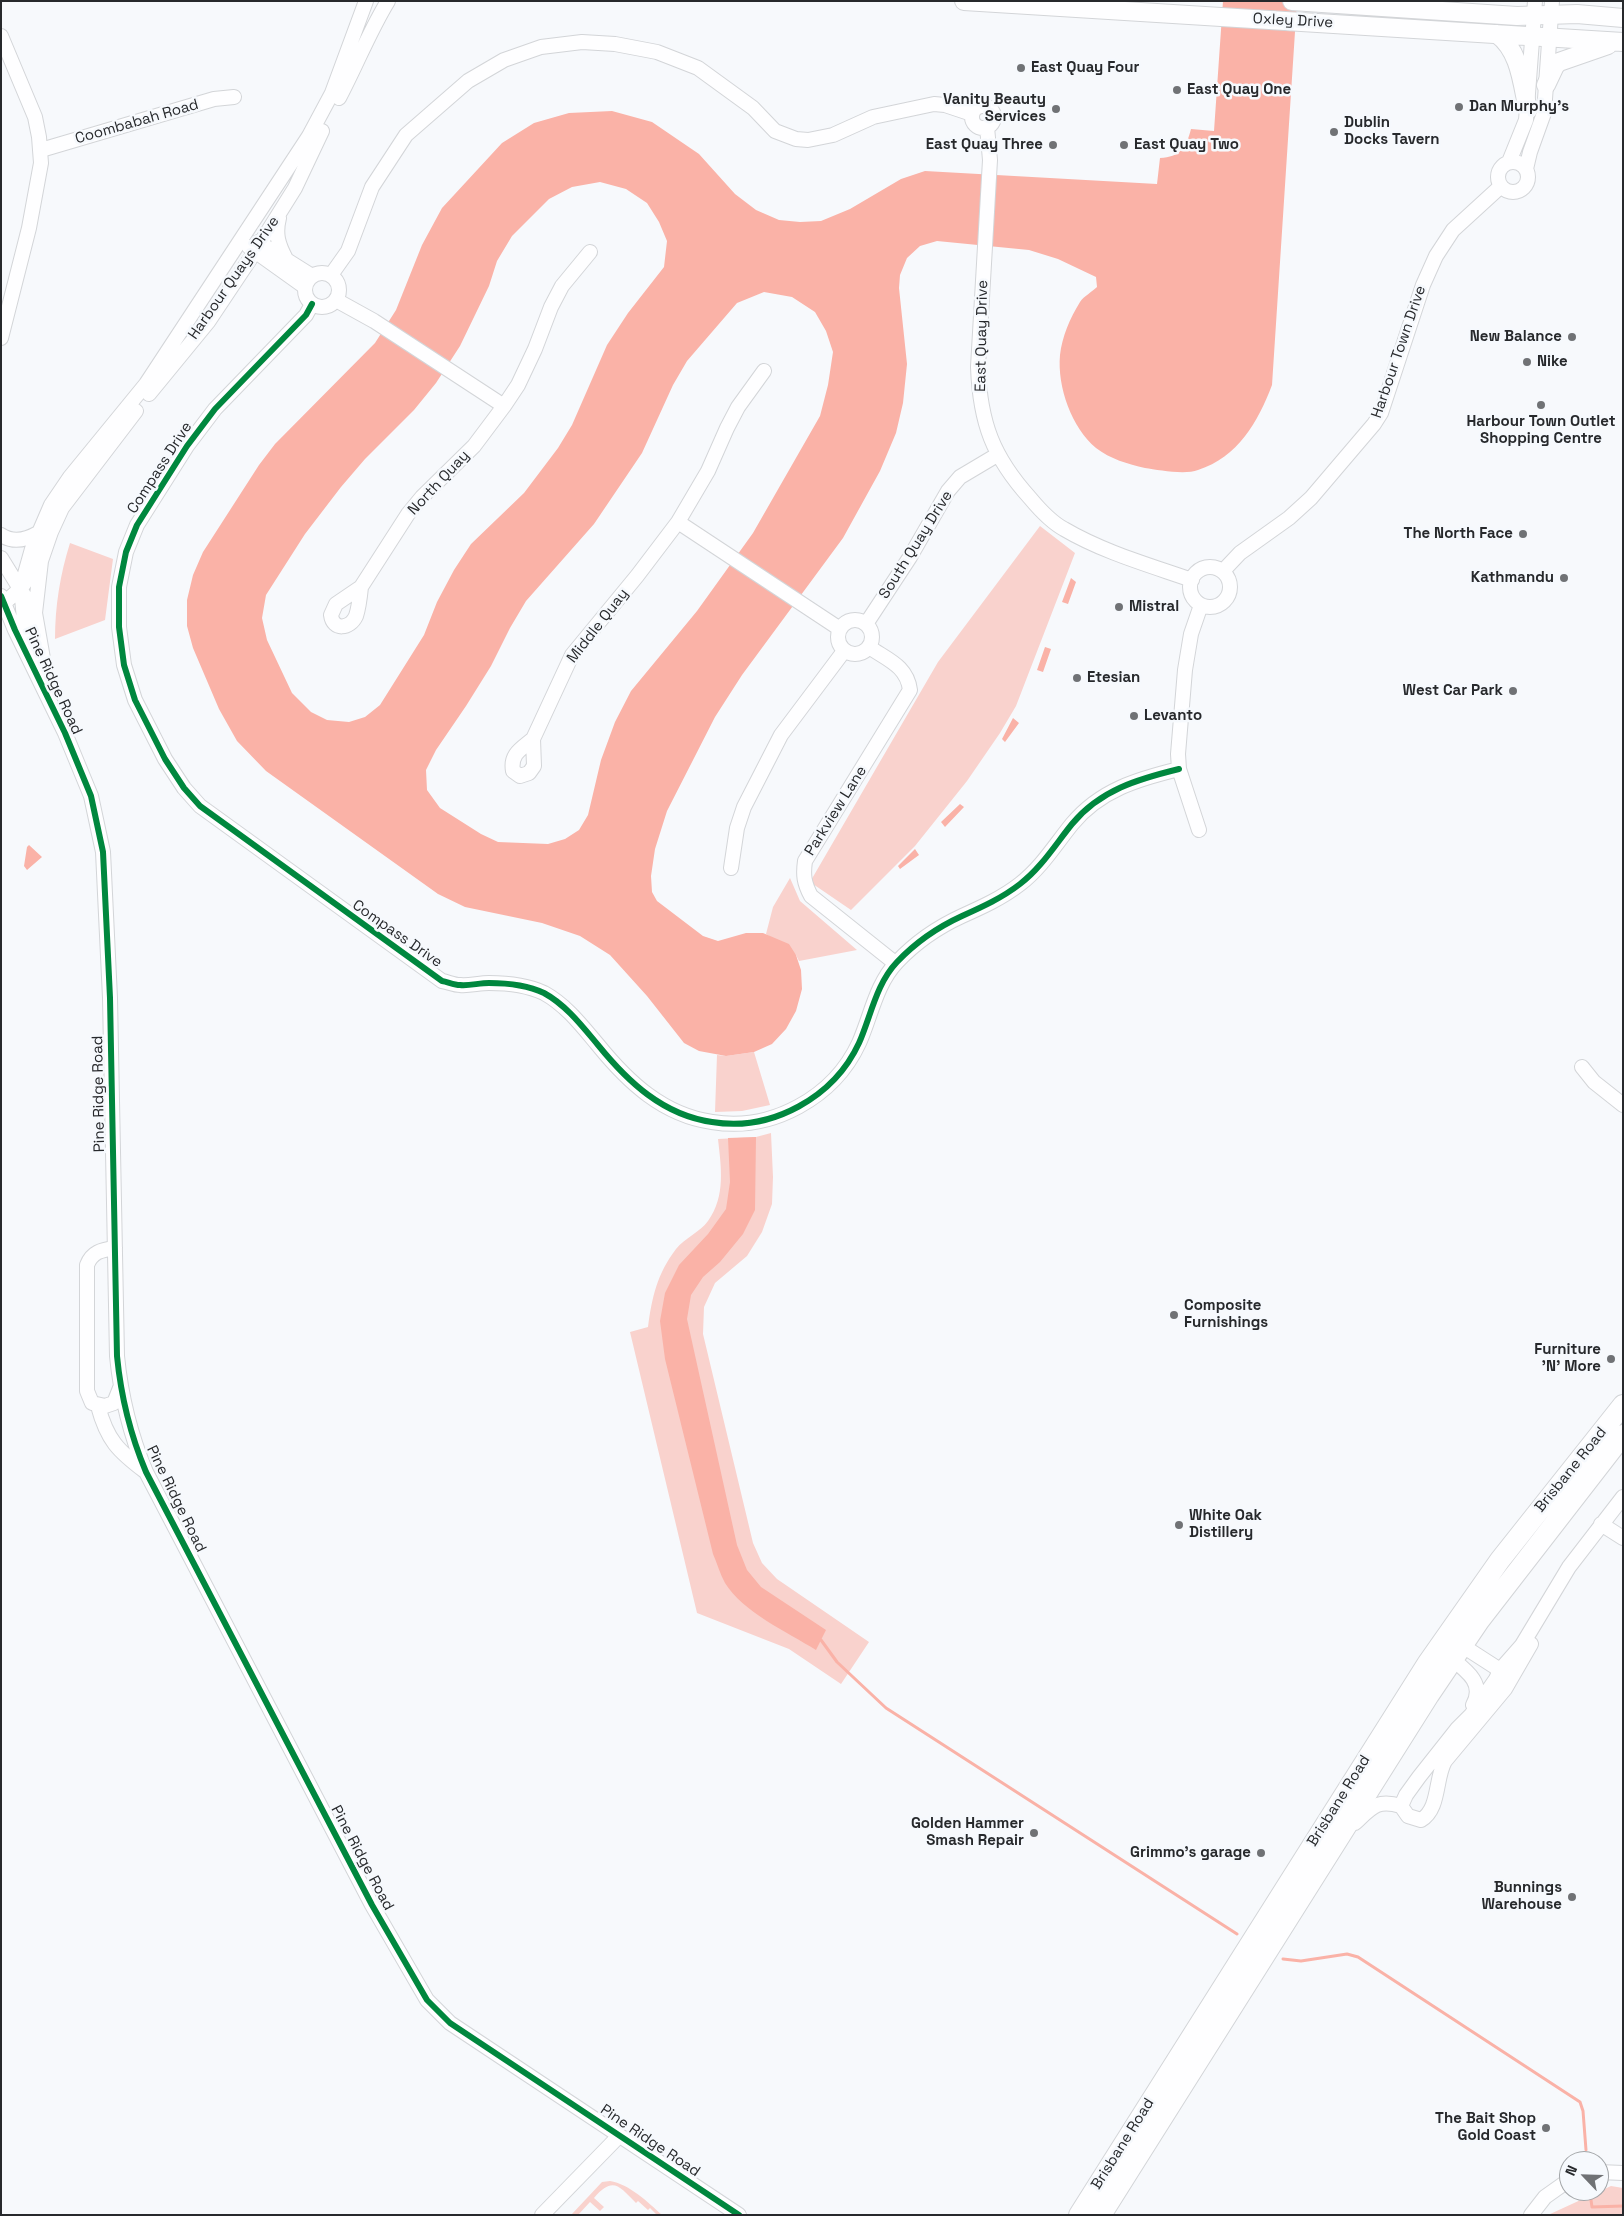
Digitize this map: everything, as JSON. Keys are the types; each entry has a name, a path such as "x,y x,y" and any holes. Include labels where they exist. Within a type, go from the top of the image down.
{"highway":[{"name":"Brisbane Road","path":"1101,2215 1337,1839 1500,1560 1623,1405"},
{"name":"Brisbane Road","path":"1079,2215 1394,1714 1523,1563 1623,1435"}],"main road":[{"name":"Oxley Drive","path":"964,1 1620,42"},
{"name":"Oxley Drive","path":"1297,2 1517,16 1534,8 1552,8 1577,14 1623,18"},
{"path":"1496,34 1505,40 1512,50 1528,110"},
{"path":"1546,85 1555,66 1559,62 1620,42"}],"street":[{"name":"Harbour Quays Drive","path":"27,653 21,588 38,534 60,491 146,384 309,136 332,93 366,1"},
{"name":"Harbour Quays Drive","path":"21,588 41,561 51,532 66,502 158,382 208,322 282,210 295,188 318,138 357,63 374,23 388,1"},
{"path":"1509,162 1523,130 1528,110 1534,8"},
{"path":"1526,169 1519,163 1509,162 1502,165 1497,174 1500,187 1511,192 1521,190 1528,178 1526,169 1530,152 1542,120 1552,8"},
{"path":"1,36 32,109 41,150 29,228 1,338"},
{"name":"East Quay Drive","path":"331,274 348,251 372,188 385,163 406,135 468,81 504,60 540,47 582,42 614,44 658,52 698,68 746,103 775,130 796,139 808,140 833,135 873,117 934,104 945,105 972,114 972,120 976,126 981,128 987,127 990,160 978,367 979,391 985,423 997,455 1022,490 1062,528 1090,543 1192,580"},
{"name":"Coombabah Road","path":"41,150 214,99 234,97"},
{"name":"Harbour Town Drive","path":"1223,571 1240,553 1289,518 1311,498 1374,424 1381,413 1423,285 1436,256 1453,230 1500,187"},
{"path":"282,210 276,237 286,266"},
{"path":"242,238 309,281"},
{"name":"North Quay","path":"361,588 412,508 474,446 504,406 518,384 535,349 551,307 562,286 590,252"},
{"path":"241,272 265,266 286,266"},
{"path":"323,272 331,274 339,283 340,289 336,300 325,307 312,304 306,296 309,281 323,272"},
{"path":"336,300 374,320 459,374 504,406"},
{"name":"Compass Drive","path":"312,304 306,315 215,409 187,446 137,525 126,552 119,587 119,627 124,665 139,708 164,759 184,788 218,821 442,980 460,985 490,983 519,985 543,993 563,1006 626,1077 651,1098 680,1114 712,1122 738,1124 767,1119 807,1103 831,1085 846,1066 859,1043 878,993 895,963 936,930 986,905 1020,884 1046,859 1073,822 1093,803 1116,788 1141,778 1179,769"},
{"name":"Middle Quay","path":"533,739 572,655 593,627 637,576 678,522 708,471 738,407 764,371"},
{"name":"South Quay Drive","path":"866,624 910,557 948,491 960,477 997,455"},
{"path":"678,522 840,630"},
{"path":"1,534 9,539 20,540 38,534"},
{"name":"Pine Ridge Road","path":"1,558 35,613 50,700"},
{"path":"35,613 41,561"},
{"path":"1208,567 1217,568 1223,571 1229,580 1228,596 1215,606 1201,604 1192,594 1192,580 1201,569 1208,567"},
{"path":"2,601 21,588"},
{"name":"Pine Ridge Road","path":"2,601 50,700 90,796 103,852 109,988 117,1356 120,1388 130,1430 146,1472 372,1905 427,2000 450,2023 739,2215"},
{"path":"1199,830 1179,769 1185,670 1191,634 1201,604"},
{"path":"856,620 866,624 873,636 869,647 857,654 844,651 839,642 840,630 850,621 856,620"},
{"name":"Parkview Lane","path":"869,647 902,669 908,679 910,690 805,861 803,875 805,885 811,896 895,963"},
{"path":"731,868 737,828 744,807 781,735 844,651"},
{"path":"1582,1067 1594,1082 1623,1105"},
{"path":"114,1248 101,1250 94,1254 87,1265 87,1391 92,1402 98,1406 115,1446 146,1472"},
{"path":"98,1406 114,1403 120,1388"},
{"path":"1457,1729 1471,1715 1496,1679 1500,1670 1515,1654 1538,1622 1569,1567 1623,1497"},
{"path":"1601,1524 1623,1538"},
{"path":"1337,1839 1371,1808 1386,1802 1401,1806 1408,1816 1421,1820 1426,1817 1432,1806 1439,1773 1445,1761 1513,1678 1533,1641 1538,1622"},
{"path":"1450,1647 1500,1670"},
{"path":"1401,1806 1406,1795 1457,1729 1476,1700 1478,1688 1474,1679 1450,1647"},
{"path":"1499,1696 1502,1681 1500,1670"},
{"path":"542,2215 619,2136"},
{"path":"1609,2172 1623,2173"},
{"path":"1531,2215 1544,2198 1559,2187"}],"shaded area":[{"path":"1223,1 1297,1 1272,385 1260,412 1245,437 1224,456 1198,470 1179,472 1157,470 1132,465 1113,458 1101,452 1087,440 1073,418 1061,380 1061,348 1076,308 1097,287 1096,277 1058,259 1029,250 937,241 920,246 907,258 900,275 899,288 907,364 903,403 896,433 880,471 843,538 742,675 715,717 667,811 655,849 651,876 652,892 657,901 703,936 718,941 746,933 763,933 789,944 796,955 801,970 802,989 796,1011 786,1029 772,1044 754,1052 726,1056 699,1051 684,1043 647,996 610,955 580,936 542,923 465,907 438,894 266,771 237,741 219,709 193,648 187,626 187,600 193,575 203,552 259,465 275,444 375,343 396,310 422,245 442,208 502,143 534,123 569,113 612,111 652,122 699,154 735,194 756,210 779,220 800,222 821,221 850,209 901,179 925,171 1157,184 1160,158 1173,156 1181,150 1187,141 1191,129 1214,131","holes":["600,182 626,189 647,203 659,222 667,241 664,267 628,313 607,345 572,425 558,448 524,493 471,544 454,570 437,602 424,635 380,705 365,717 349,722 327,720 311,712 292,693 267,640 262,618 266,595 305,534 341,487 365,459 414,410 436,383 460,346 489,286 497,261 512,236 549,199 572,187","764,292 792,297 815,312 826,331 833,352 828,385 820,416 753,533 697,611 631,691 615,722 601,760 588,815 579,830 565,839 548,844 498,842 481,834 440,808 427,790 426,770 436,750 491,666 526,601 594,524 642,453 673,385 687,361 737,303"]},
{"path":"1040,526 1075,553 1016,706 967,781 915,846 851,910 810,882 938,662"},
{"path":"70,543 113,559 105,620 55,639 59,591"},
{"path":"1071,578 1076,582 1068,604 1062,602"},
{"path":"1045,647 1051,649 1043,672 1037,670"},
{"path":"1013,718 1019,723 1005,742 1002,739"},
{"path":"960,804 964,807 945,827 941,822"},
{"path":"29,845 42,857 27,870 24,866"},
{"path":"915,849 919,855 900,869 898,866"},
{"path":"790,878 800,901 857,950 799,961 796,955 766,934 773,907"},
{"path":"754,1052 770,1105 742,1111 715,1112 717,1055 726,1056"},
{"path":"771,1133 772,1204 762,1232 747,1256 715,1283 704,1307 703,1334 753,1543 762,1563 777,1579 869,1642 841,1684 789,1649 697,1613 630,1332 648,1327 651,1306 664,1268 676,1249 705,1225 714,1211 718,1202 721,1181 718,1139 756,1137"},
{"path":"756,1137 755,1210 743,1234 720,1262 703,1277 691,1295 687,1319 737,1545 747,1570 761,1587 826,1630 816,1650 754,1612 733,1593 723,1580 713,1554 665,1359 660,1321 665,1293 679,1265 708,1234 726,1209 730,1182 728,1138"},
{"path":"610,2181 631,2190 662,2215 657,2215 650,2208 648,2210 638,2201 636,2203 620,2188 611,2185 594,2198 604,2207 600,2211 590,2202 578,2215 571,2215 602,2182"},
{"path":"1609,2187 1623,2188 1623,2215 1548,2215 1578,2201 1609,2201"}],"waterway":[{"path":"821,1640 837,1662 886,1708 1237,1934"},
{"path":"1283,1959 1301,1961 1347,1954 1358,1957 1580,2102 1583,2111 1586,2150"},
{"path":"1591,2201 1592,2207 1623,2206"}],"cycle path":[{"path":"312,304 306,315 215,409 187,446 137,525 126,552 119,587 119,627 124,665 135,700 165,759 184,788 200,806 442,981 456,985 489,983 517,985 537,990 552,998 573,1016 634,1084 662,1104 694,1118 735,1124 778,1116 799,1106 834,1080 848,1062 859,1043 884,980 897,962 911,948 944,925 992,902 1028,878 1072,824 1095,802 1107,794 1135,782 1179,769"},
{"path":"1,596 15,630 65,733 91,796 103,852 110,998 117,1356 127,1415 135,1444 146,1472 372,1905 427,2000 450,2023 739,2215"}],"place":[{"name":"East Quay Four","path":"1021,68"},
{"name":"East Quay One","path":"1177,90"},
{"name":"Dan Murphy's","path":"1459,107"},
{"name":"Vanity Beauty Services","path":"1056,109"},
{"name":"Dublin Docks Tavern","path":"1334,132"},
{"name":"East Quay Three","path":"1053,145"},
{"name":"East Quay Two","path":"1124,145"},
{"name":"New Balance","path":"1572,337"},
{"name":"Nike","path":"1527,362"},
{"name":"Harbour Town Outlet Shopping Centre","path":"1541,405"},
{"name":"The North Face","path":"1523,534"},
{"name":"Kathmandu","path":"1564,578"},
{"name":"Mistral","path":"1119,607"},
{"name":"Etesian","path":"1077,678"},
{"name":"West Car Park","path":"1513,691"},
{"name":"Levanto","path":"1134,716"},
{"name":"Composite Furnishings","path":"1174,1315"},
{"name":"Furniture 'N' More","path":"1611,1359"},
{"name":"White Oak Distillery","path":"1179,1525"},
{"name":"Golden Hammer Smash Repair","path":"1034,1833"},
{"name":"Grimmo's garage","path":"1261,1853"},
{"name":"Bunnings Warehouse","path":"1572,1897"},
{"name":"The Bait Shop Gold Coast","path":"1546,2128"}]}
